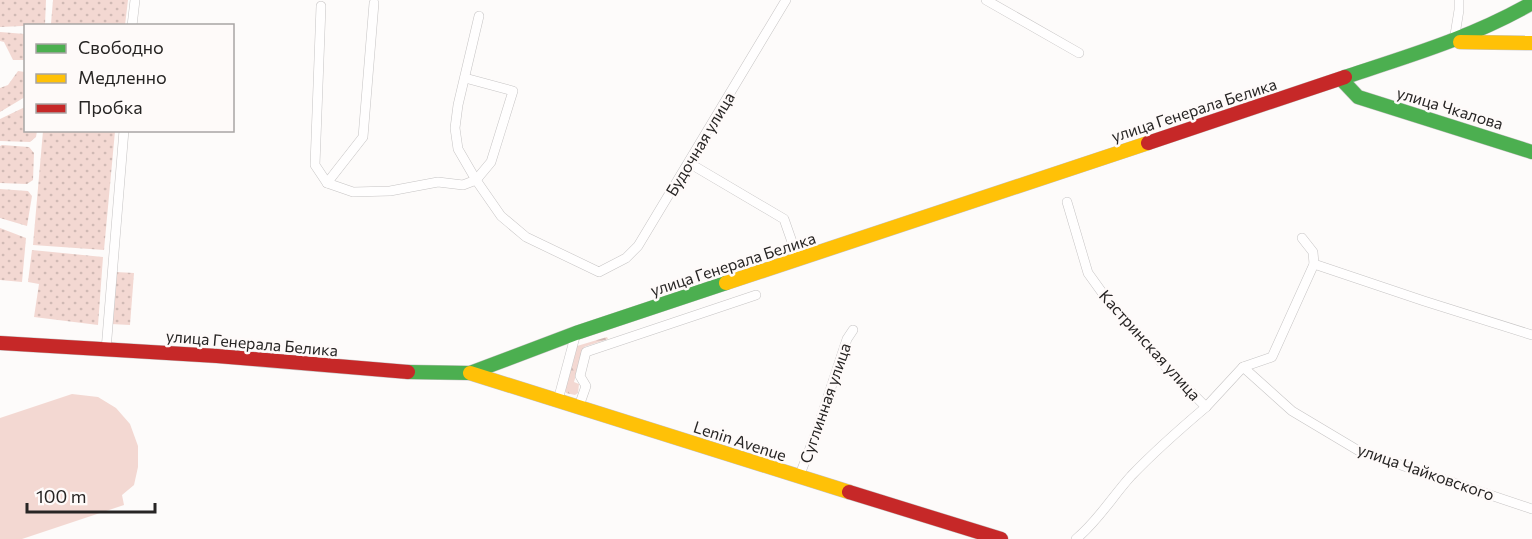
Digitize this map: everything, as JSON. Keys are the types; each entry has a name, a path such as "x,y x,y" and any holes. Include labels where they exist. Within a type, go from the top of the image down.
{"main road":[{"path":"1454,41 1508,17 1532,3"},
{"path":"1454,41 1532,43"},
{"name":"улица Генерала Белика","path":"0,343 217,356 409,372 470,373 576,333 1454,41"},
{"name":"улица Чкалова","path":"1341,79 1358,97 1532,152"},
{"name":"Lenin Avenue","path":"470,373 1001,539"}],"street":[{"path":"132,24 135,0"},
{"name":"Будочная улица","path":"476,180 501,216 526,237 599,272 626,258 638,246 786,0"},
{"path":"986,0 1079,53"},
{"path":"1454,41 1459,0"},
{"path":"327,183 363,137 374,3"},
{"path":"321,6 315,165 327,183 353,192 390,191 438,182 463,185 476,180 491,162 513,91 465,78"},
{"path":"476,180 458,149 455,128 458,105 479,16"},
{"path":"106,350 124,132"},
{"path":"688,163 784,219 798,259"},
{"name":"Кастринская улица","path":"1067,202 1088,273 1106,298 1162,363 1206,407 1243,367"},
{"path":"1243,367 1272,357 1314,264 1313,252 1302,238"},
{"path":"1314,264 1532,335"},
{"path":"579,406 586,386 580,375 585,352 756,295"},
{"name":"Суглинная улица","path":"799,477 818,429 847,339 853,330"},
{"path":"558,400 576,333"},
{"name":"улица Чайковского","path":"1243,367 1292,411 1359,451 1532,508"},
{"path":"1077,539 1088,530 1130,478 1171,436 1206,407"}],"green space":[{"path":"0,0 46,0 45,24 0,27"},
{"path":"53,0 128,0 125,24 51,24"},
{"path":"0,32 24,34 24,60 13,60 4,42 0,41"},
{"path":"18,71 24,72 24,98 0,112 0,88 8,85"},
{"path":"24,107 24,132 37,132 36,137 30,142 0,141 0,119"},
{"path":"43,132 115,132 104,250 33,245"},
{"path":"0,146 29,147 34,153 33,180 27,184 0,183"},
{"path":"0,189 28,191 32,196 27,226 0,218"},
{"path":"0,228 26,238 22,282 0,280"},
{"path":"32,250 103,257 98,325 34,317 39,284 28,282"},
{"path":"116,272 134,273 130,325 111,324"},
{"path":"607,337 608,339 584,347 574,382 579,384 578,393 575,395 566,393 564,388 577,346"},
{"path":"72,394 98,397 116,408 130,424 138,446 138,467 134,485 122,495 124,505 22,539 0,539 0,418"}],"traffic: fast":[{"path":"1345,77 1464,36 1532,3"},
{"path":"1341,79 1358,97 1532,152"},
{"path":"408,372 470,373 576,333 726,283"}],"traffic: slow":[{"path":"1460,42 1532,43"},
{"path":"726,283 1148,143"},
{"path":"470,373 849,492"}],"traffic: jam":[{"path":"1148,143 1345,77"},
{"path":"0,343 217,356 408,372"},
{"path":"849,492 1001,539"}]}
